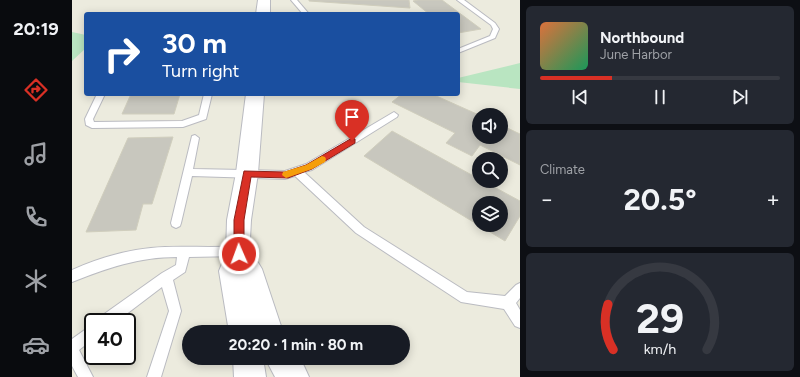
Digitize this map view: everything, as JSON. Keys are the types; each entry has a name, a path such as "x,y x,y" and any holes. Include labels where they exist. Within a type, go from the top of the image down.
{"street":[{"path":"263,12 264,0"},
{"path":"243,325 232,271 239,252 239,220 247,173 255,96"},
{"path":"239,252 249,269 266,325"},
{"path":"249,365 250,377"},
{"path":"285,365 293,377"}],"lane":[{"path":"294,0 304,12"},
{"path":"460,0 493,24 496,29 493,37 460,50"},
{"path":"100,96 89,119 92,125 183,124 203,117 208,96"},
{"path":"188,172 285,175 309,167 329,156 394,115"},
{"path":"176,223 195,138"},
{"path":"296,171 360,230 465,298 508,303 520,321"},
{"path":"72,276 124,257 164,252 239,252"},
{"path":"117,313 166,277 181,268 184,253"},
{"path":"154,377 175,311 166,277"},
{"path":"508,303 520,289"},
{"path":"72,347 84,338"},
{"path":"72,352 86,377"}],"green space":[{"path":"72,32 84,35 84,50 72,61"},
{"path":"520,63 520,89 460,82 460,78"}],"building":[{"path":"409,0 410,8 309,1"},
{"path":"442,0 458,12 427,12 413,1"},
{"path":"460,13 481,29 460,33"},
{"path":"130,96 179,96 174,114 122,114"},
{"path":"400,96 436,96 472,112 472,144 508,144 508,128 520,134 520,165 508,159 508,152 494,152 480,145 475,152 472,152 472,156 446,143 455,133 392,102"},
{"path":"392,131 472,175 472,188 496,188 520,201 520,216 505,241 490,232 508,232 508,196 472,196 472,221 364,156"},
{"path":"173,137 152,204 143,204 136,230 86,232 128,138"}],"slow traffic":[{"path":"286,175 309,167 322,159"}],"route":[{"path":"239,254 239,220 247,173 285,175 309,167 352,141"}]}
